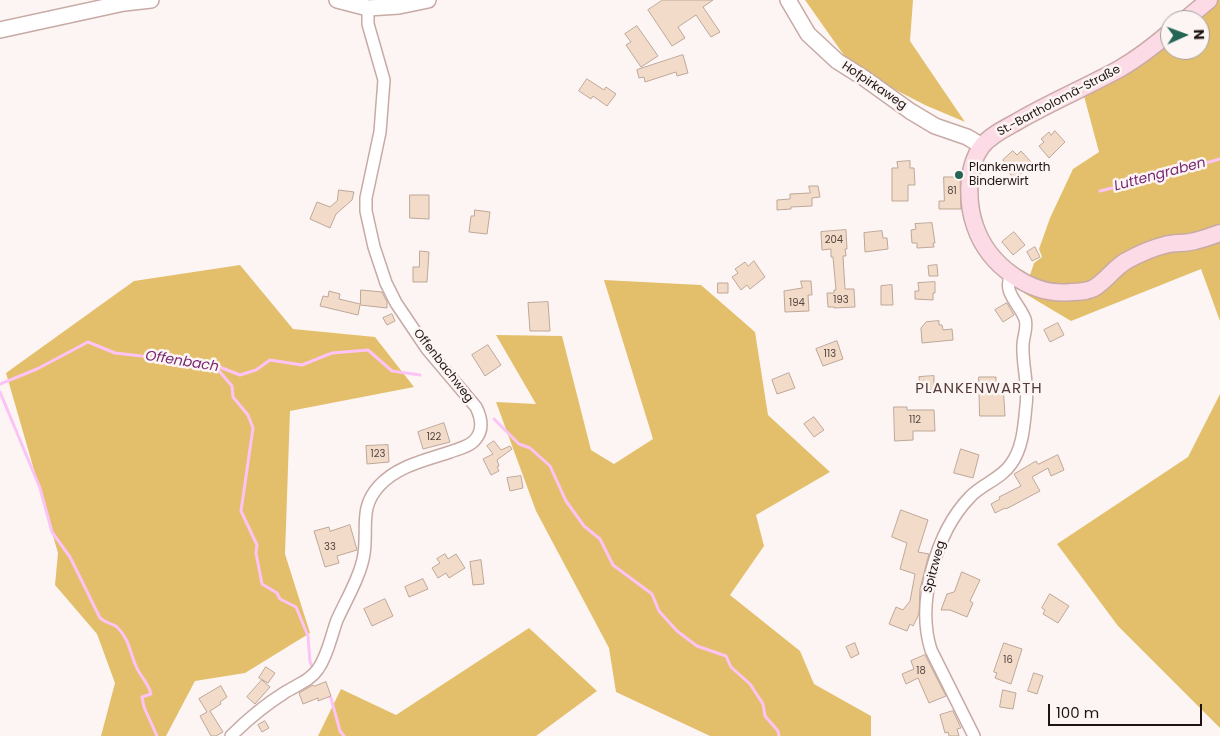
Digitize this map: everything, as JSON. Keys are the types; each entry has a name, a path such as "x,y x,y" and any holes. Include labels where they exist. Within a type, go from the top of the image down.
{"main road":[{"path":"1197,10 1209,0"},
{"name":"St.-Bartholomä-Straße","path":"982,146 994,135 1036,110 1134,60 1160,40"},
{"path":"982,146 971,175 971,212 977,231 992,255 1011,274 1039,289 1068,293 1093,288 1126,262 1166,244 1194,242 1220,233"}],"street":[{"path":"0,30 124,3 151,0"},
{"path":"337,0 368,8 400,6 428,0"},
{"name":"Hofpirkaweg","path":"788,0 808,34 837,61 934,126 967,137 982,146"},
{"name":"Offenbachweg","path":"232,736 252,717 284,693 308,680 320,665 364,553 366,508 371,496 391,476 411,465 469,445 478,435 481,428 481,417 476,407 427,349 396,303 386,283 374,247 366,211 366,198 380,132 384,80 368,24 368,8"},
{"name":"Spitzweg","path":"974,736 931,650 928,642 926,610 935,558 946,531 970,497 980,487 1007,470 1021,441 1027,396 1023,362 1026,321 1009,291 1011,274"}],"shaded area":[{"path":"805,0 913,0 910,41 965,122 925,105 853,68"},
{"path":"1217,0 1220,0 1220,321 1201,269 1071,321 1024,293 1034,263 1042,257 1039,249 1050,218 1073,169 1099,152 1084,96 1160,47 1160,60 1210,60 1210,10 1206,10"},
{"path":"240,265 293,329 375,337 414,387 290,411 285,554 310,633 245,673 195,681 166,736 101,736 115,683 97,634 55,585 58,553 6,373 134,281"},
{"path":"604,280 701,285 755,332 768,415 830,472 756,515 764,546 730,595 800,651 814,684 871,716 871,736 710,736 616,692 609,648 536,511 496,402 536,404 496,335 562,336 591,450 614,464 653,439"},
{"path":"1220,394 1220,728 1118,626 1057,544 1188,457"},
{"path":"529,628 597,691 536,736 318,736 341,689 396,715"}],"building":[{"path":"663,0 713,0 703,7 720,32 711,37 696,15 678,27 685,38 672,46 648,10"},
{"path":"637,26 658,56 641,67 626,45 631,42 625,34"},
{"path":"683,55 688,73 677,76 676,72 645,82 644,77 639,78 637,70"},
{"path":"587,79 604,90 606,87 616,94 607,106 593,96 591,99 579,91"},
{"path":"1055,131 1065,142 1049,158 1039,146 1044,142 1041,139 1049,132 1051,135"},
{"path":"1013,151 1017,155 1021,151 1032,163 1015,179 1004,168 1007,164 1003,160"},
{"path":"910,161 910,168 914,168 915,185 908,185 908,201 892,201 892,168 898,168 897,162"},
{"path":"944,177 960,177 961,209 939,209 939,201 944,201"},
{"path":"809,186 818,186 820,197 812,198 812,206 777,210 777,200 790,199 790,194 810,193"},
{"path":"339,190 354,192 352,200 336,214 330,228 310,219 317,202 330,207 337,201"},
{"path":"410,195 429,195 429,219 410,218"},
{"path":"475,210 490,212 487,234 469,232 471,216 474,216"},
{"path":"932,223 934,247 917,248 917,243 912,243 911,230 916,229 915,224"},
{"path":"846,230 847,249 845,249 846,256 843,256 845,289 854,289 855,307 828,307 827,293 834,293 834,290 836,290 833,257 831,257 831,249 822,250 821,232"},
{"path":"882,231 883,238 887,238 888,249 865,252 864,233"},
{"path":"1014,232 1025,245 1013,255 1002,242"},
{"path":"1035,247 1040,257 1032,261 1027,252"},
{"path":"420,251 429,252 427,282 413,282 413,267 419,267"},
{"path":"754,261 765,277 750,289 747,285 741,290 732,277 738,273 735,269 745,262 748,266"},
{"path":"937,265 938,276 929,276 928,266"},
{"path":"801,281 811,281 812,295 808,295 809,311 785,312 784,291 802,288"},
{"path":"935,282 933,300 915,299 915,291 919,291 918,283"},
{"path":"718,283 728,283 728,293 718,293"},
{"path":"892,285 893,305 881,305 881,286"},
{"path":"361,290 382,292 387,302 387,308 360,305 358,315 320,306 323,296 328,297 329,291 340,294 339,299 360,304"},
{"path":"548,302 550,331 530,331 528,303"},
{"path":"1007,303 1014,315 1003,322 995,310"},
{"path":"392,314 395,321 387,325 383,318"},
{"path":"939,321 939,325 942,325 943,330 952,329 953,340 922,343 921,328 926,322"},
{"path":"1058,323 1064,335 1050,342 1044,330"},
{"path":"837,341 843,359 823,366 816,349"},
{"path":"488,345 501,365 485,376 472,355"},
{"path":"789,373 795,388 777,394 772,380"},
{"path":"934,376 934,389 920,390 919,377"},
{"path":"979,377 996,377 996,384 1003,384 1005,416 980,416"},
{"path":"894,407 907,407 907,410 934,410 935,431 913,431 913,440 895,441"},
{"path":"814,417 824,430 814,437 804,424"},
{"path":"444,423 450,442 423,449 418,432"},
{"path":"494,441 501,450 510,446 512,449 497,460 499,471 491,475 483,459 493,454 487,446"},
{"path":"388,445 389,462 367,464 366,446"},
{"path":"961,449 979,455 973,478 954,473"},
{"path":"1058,455 1064,470 1051,476 1048,468 1032,477 1040,491 995,513 991,504 1000,499 999,497 1021,486 1014,474 1036,461 1038,464"},
{"path":"521,476 523,488 510,491 507,478"},
{"path":"901,510 928,520 918,552 929,554 920,589 919,614 913,626 910,624 907,631 889,624 896,607 903,610 910,601 915,574 900,569 907,543 892,537"},
{"path":"350,525 357,550 337,556 339,563 325,567 314,531 329,527 330,531"},
{"path":"445,554 448,559 456,554 465,568 449,578 446,573 438,578 432,568 440,563 437,559"},
{"path":"481,560 484,584 473,585 470,562"},
{"path":"962,572 980,580 970,601 973,603 967,617 950,610 941,610 947,594 954,592"},
{"path":"423,579 428,589 409,597 405,587"},
{"path":"1050,594 1069,606 1058,623 1043,614 1045,610 1042,608"},
{"path":"385,599 393,616 372,626 364,609"},
{"path":"855,643 859,654 851,658 846,647"},
{"path":"1004,643 1022,649 1011,684 995,678 997,673 994,672"},
{"path":"925,655 946,696 929,703 918,678 906,684 902,674 914,669 911,661"},
{"path":"266,667 275,673 268,683 259,678"},
{"path":"1034,673 1043,676 1037,694 1028,691"},
{"path":"262,680 270,687 255,704 247,697"},
{"path":"326,682 331,696 318,701 318,698 303,704 299,693 313,685"},
{"path":"221,686 227,697 220,702 221,704 210,711 223,732 216,736 211,736 200,716 207,712 199,699"},
{"path":"1003,690 1016,693 1013,709 1000,707"},
{"path":"953,711 961,728 957,729 959,736 949,736 948,732 945,733 940,715"},
{"path":"265,721 269,728 262,732 258,725"}],"waterway":[{"name":"Luttengraben","path":"1100,191 1220,159"},
{"name":"Offenbach","path":"0,384 37,369 88,342 115,353 212,364 240,375 256,370 270,360 302,365 332,353 368,350 392,371 420,375"},
{"path":"213,364 232,386 233,397 248,415 253,428 241,511 257,545 256,553 262,584 277,593 280,599 296,607 308,636 310,662 313,668"},
{"path":"0,392 40,488 52,532 70,557 100,618 117,627 124,636 138,670 148,687 151,694 142,697 144,707 157,736"},
{"name":"Offenbach","path":"494,419 519,444 530,448 550,466 566,501 584,526 600,539 613,565 652,594 659,611 677,631 697,646 726,656 731,667 750,684 763,704 765,716 778,731 779,736"},
{"path":"327,693 331,698 340,731 344,736"}],"place":[{"name":"Plankenwarth Binderwirt","path":"959,175"}],"district":[{"name":"PLANKENWARTH","path":"979,389"}]}
